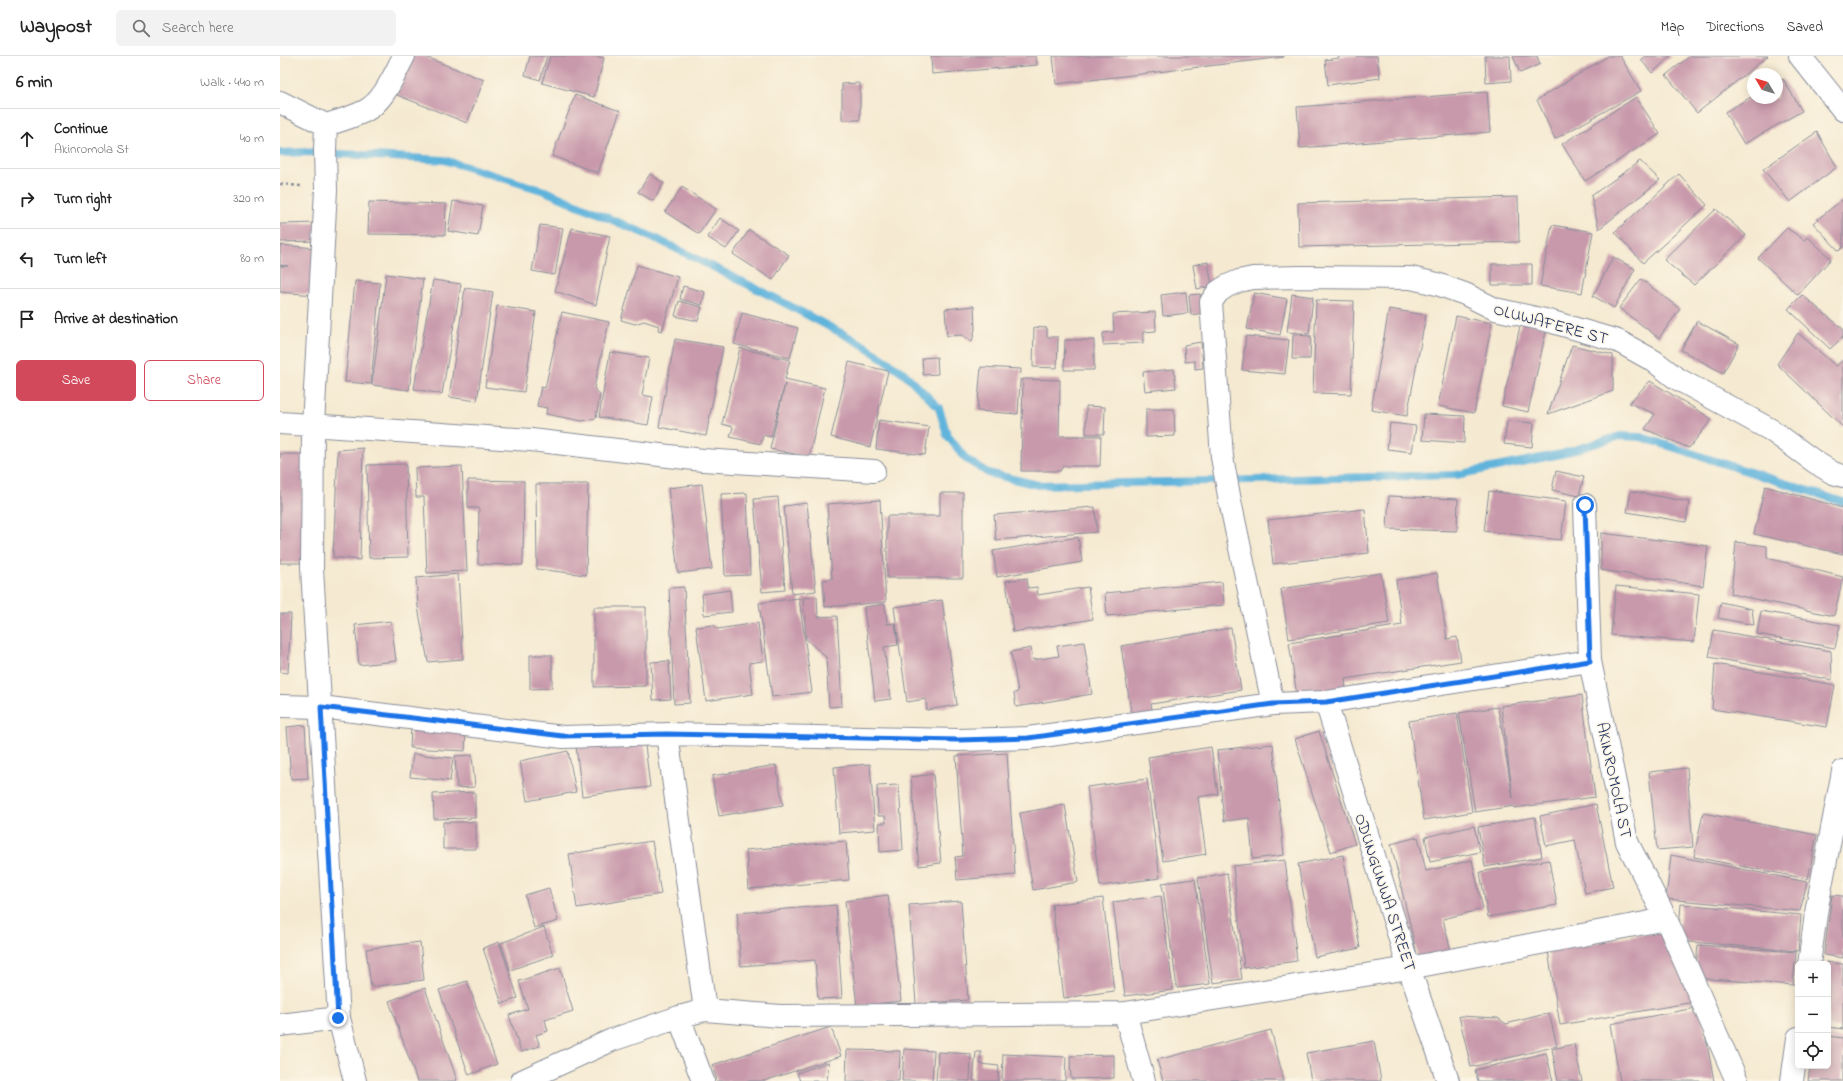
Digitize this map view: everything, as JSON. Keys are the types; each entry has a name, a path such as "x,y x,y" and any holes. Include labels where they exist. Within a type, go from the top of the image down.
{"street":[{"path":"280,102 326,125 365,111 376,102 389,85 404,56"},
{"path":"1800,56 1843,110"},
{"path":"326,125 324,150 326,182 313,425 312,569 338,1018 355,1081"},
{"name":"OLUWAFERE ST","path":"1273,704 1222,457 1211,302 1218,292 1239,281 1253,278 1302,277 1411,278 1437,284 1465,294 1495,310 1549,321 1618,341 1654,361 1676,378 1771,430 1814,462 1833,473 1843,476"},
{"path":"280,423 531,440 703,460 874,471"},
{"name":"AKINROMOLA ST","path":"1585,505 1590,661 1627,842 1666,919 1737,1081"},
{"path":"280,706 321,707 563,736 667,734 958,740 1028,738 1273,704 1326,702 1590,661"},
{"name":"ODUNGUNWA STREET","path":"1326,702 1410,968 1448,1081"},
{"path":"667,734 705,1010"},
{"path":"1809,961 1817,907 1843,771"},
{"path":"522,1081 612,1040 679,1017 705,1010 780,1016 1124,1013 1410,968 1666,919"},
{"path":"1124,1013 1144,1081"},
{"path":"679,1017 703,1081"},
{"path":"280,1025 338,1018"},
{"path":"1792,1081 1795,1060"}],"building":[{"path":"412,56 423,56 484,80 467,123 397,95"},
{"path":"530,56 547,56 540,80 525,75"},
{"path":"550,56 594,56 604,58 594,97 542,83"},
{"path":"931,56 1036,56 1037,65 932,74"},
{"path":"1053,56 1284,56 1284,57 1056,84"},
{"path":"1339,56 1377,56 1380,78 1328,85 1325,60 1339,58"},
{"path":"1485,56 1510,56 1511,81 1486,83"},
{"path":"1513,56 1537,56 1540,64 1520,73"},
{"path":"1608,56 1620,56 1641,91 1555,139 1537,100"},
{"path":"1646,56 1671,56 1652,73 1641,60"},
{"path":"1690,56 1768,56 1753,68 1747,68 1747,73 1697,113 1666,75"},
{"path":"1783,79 1802,111 1744,144 1725,112 1747,99 1747,104 1783,104"},
{"path":"860,83 860,120 842,120 842,84"},
{"path":"1487,92 1490,132 1300,148 1297,107"},
{"path":"575,95 620,111 598,173 552,156"},
{"path":"1636,97 1660,134 1585,181 1562,144"},
{"path":"1817,132 1837,167 1790,202 1763,169"},
{"path":"1640,161 1660,180 1599,229 1591,196"},
{"path":"650,174 664,183 653,201 638,192"},
{"path":"1679,174 1707,205 1643,263 1615,232"},
{"path":"682,187 716,209 699,234 665,212"},
{"path":"1518,197 1519,242 1299,247 1298,203"},
{"path":"1843,199 1843,247 1839,251 1813,223"},
{"path":"453,201 483,206 478,236 448,231"},
{"path":"369,202 446,204 445,235 368,234"},
{"path":"1716,209 1746,235 1694,285 1664,260"},
{"path":"720,218 739,231 726,249 707,237"},
{"path":"320,223 320,241 280,242 280,224"},
{"path":"540,225 563,228 555,275 532,271"},
{"path":"1552,225 1593,232 1582,293 1540,286"},
{"path":"572,228 610,236 596,305 555,291"},
{"path":"1787,228 1804,240 1808,237 1831,259 1798,295 1758,258"},
{"path":"749,230 789,255 773,280 733,254"},
{"path":"280,245 316,248 314,295 280,292 280,266 288,266 280,265"},
{"path":"1613,257 1635,269 1614,308 1593,296"},
{"path":"1208,262 1212,286 1197,289 1193,265"},
{"path":"1492,264 1532,264 1532,285 1492,285"},
{"path":"637,265 678,277 662,331 658,330 659,326 644,321 635,324 621,320"},
{"path":"386,274 423,279 409,390 372,385"},
{"path":"1641,279 1680,309 1659,338 1619,308"},
{"path":"433,280 461,284 442,394 414,389"},
{"path":"355,281 380,283 371,384 345,382"},
{"path":"683,286 705,292 702,305 680,299"},
{"path":"465,288 493,292 477,401 449,397"},
{"path":"1186,292 1188,313 1163,316 1161,295"},
{"path":"1254,293 1287,299 1280,335 1247,329"},
{"path":"1200,294 1203,313 1191,315 1189,295"},
{"path":"1292,294 1313,297 1309,334 1287,332"},
{"path":"1802,295 1843,329 1843,337 1830,349 1788,309"},
{"path":"1316,300 1354,301 1351,394 1313,393"},
{"path":"679,301 702,307 698,321 675,316"},
{"path":"497,306 536,312 524,392 485,387"},
{"path":"974,306 975,329 972,342 962,335 947,336 945,309"},
{"path":"1389,309 1426,315 1407,416 1371,410"},
{"path":"562,312 609,322 594,388 600,395 596,418 582,421 546,414 547,408 537,406 541,387 545,388"},
{"path":"1155,312 1156,331 1143,332 1143,343 1103,345 1103,333 1114,332 1113,314"},
{"path":"742,313 798,328 790,358 734,344"},
{"path":"1456,316 1492,323 1474,413 1438,406"},
{"path":"1697,321 1739,344 1723,373 1681,350"},
{"path":"1521,322 1547,327 1528,412 1502,406"},
{"path":"1034,327 1047,328 1047,337 1058,337 1057,368 1033,367"},
{"path":"1798,333 1836,366 1843,360 1843,427 1777,364"},
{"path":"1293,335 1311,336 1310,359 1292,359"},
{"path":"1246,336 1289,340 1285,374 1242,370"},
{"path":"675,339 723,347 706,436 659,427"},
{"path":"1065,340 1094,340 1094,370 1064,370"},
{"path":"1201,342 1203,368 1195,369 1195,361 1185,362 1184,345"},
{"path":"1572,345 1613,355 1613,391 1548,414"},
{"path":"740,348 790,360 785,379 825,388 809,457 770,449 785,384 771,437 763,435 761,444 730,437 733,427 722,424"},
{"path":"610,352 649,358 642,395 653,397 648,425 599,417"},
{"path":"937,357 938,374 923,375 922,358"},
{"path":"849,362 888,371 870,447 831,437"},
{"path":"981,367 1021,369 1018,414 977,411"},
{"path":"1174,369 1176,388 1145,391 1143,372"},
{"path":"1023,379 1060,380 1059,436 1101,436 1100,466 1063,466 1060,471 1021,471"},
{"path":"1650,381 1712,419 1689,448 1645,429 1655,414 1629,403"},
{"path":"1086,406 1105,407 1104,434 1086,434"},
{"path":"1146,409 1174,409 1175,436 1146,437"},
{"path":"1424,414 1465,416 1464,443 1422,440"},
{"path":"879,420 929,427 925,455 876,449"},
{"path":"1507,421 1534,423 1532,447 1504,444"},
{"path":"1390,423 1416,426 1412,452 1387,449"},
{"path":"363,448 360,560 333,557 338,450"},
{"path":"280,454 303,454 304,563 280,563"},
{"path":"406,464 408,557 369,558 367,465"},
{"path":"462,466 467,571 427,573 424,497 416,497 415,468"},
{"path":"1556,471 1584,477 1579,496 1552,490"},
{"path":"468,480 524,481 523,565 478,564 479,508 468,508"},
{"path":"536,484 588,484 586,575 537,569"},
{"path":"702,484 712,569 678,573 668,488"},
{"path":"1765,486 1843,508 1843,554 1754,534"},
{"path":"1489,491 1566,501 1561,540 1484,531"},
{"path":"1631,491 1689,502 1686,522 1627,512"},
{"path":"747,493 750,575 725,576 721,494"},
{"path":"940,493 963,493 963,578 887,578 887,516 940,516"},
{"path":"1389,496 1458,499 1457,531 1387,529"},
{"path":"778,497 785,590 762,592 754,499"},
{"path":"880,500 886,602 825,607 823,580 832,579 827,504"},
{"path":"807,503 816,591 792,594 784,506"},
{"path":"1095,507 1097,532 996,540 994,515"},
{"path":"1365,509 1369,553 1273,564 1268,520"},
{"path":"1601,533 1708,546 1703,586 1601,570"},
{"path":"1078,537 1082,562 997,577 993,551"},
{"path":"1736,542 1767,546 1767,558 1843,577 1834,616 1731,594"},
{"path":"1381,573 1389,623 1289,639 1281,589"},
{"path":"1437,573 1447,639 1457,637 1461,661 1345,679 1346,689 1297,696 1289,643 1402,625 1396,580"},
{"path":"458,574 463,659 428,662 418,607 416,578"},
{"path":"1027,578 1028,588 1037,587 1038,595 1088,587 1093,619 1013,632 1006,581"},
{"path":"1222,582 1224,605 1107,616 1105,593"},
{"path":"1616,586 1699,594 1694,642 1611,635"},
{"path":"684,587 690,703 674,704 669,588"},
{"path":"730,590 732,612 704,615 702,594"},
{"path":"817,597 818,617 837,616 842,706 829,707 826,657 806,639 803,598"},
{"path":"799,598 812,692 772,697 759,603"},
{"path":"942,600 957,705 927,710 926,699 907,702 894,607"},
{"path":"1721,602 1752,609 1754,625 1718,618"},
{"path":"885,604 887,624 895,623 898,645 884,647 891,699 875,701 864,607"},
{"path":"594,607 646,607 646,686 594,687"},
{"path":"1761,611 1840,625 1835,648 1757,634"},
{"path":"280,614 291,614 288,673 280,672"},
{"path":"391,621 396,661 359,665 355,625"},
{"path":"758,623 763,661 749,663 753,694 706,701 696,627 714,625 717,629"},
{"path":"1231,628 1241,690 1151,704 1153,715 1132,718 1121,646"},
{"path":"1714,630 1831,651 1832,680 1709,657"},
{"path":"1084,642 1092,694 1016,707 1014,693 1018,692 1011,652 1031,648 1033,660 1059,656 1057,646"},
{"path":"530,655 552,655 552,688 530,689"},
{"path":"669,661 671,699 653,700 651,662"},
{"path":"1715,664 1835,685 1827,727 1712,709"},
{"path":"1582,695 1595,797 1475,812 1459,713 1498,707 1513,798 1501,706"},
{"path":"1457,713 1472,812 1424,820 1409,721"},
{"path":"305,725 308,778 291,779 287,727"},
{"path":"411,728 466,731 465,751 410,748"},
{"path":"1319,731 1355,844 1331,852 1295,739"},
{"path":"644,737 650,787 582,796 576,746"},
{"path":"1273,744 1284,855 1253,859 1249,818 1224,821 1217,750"},
{"path":"1211,747 1218,794 1198,797 1206,854 1163,861 1148,757"},
{"path":"568,751 576,792 527,801 520,761"},
{"path":"1007,753 1015,875 957,880 955,857 963,856 956,756"},
{"path":"413,754 453,758 450,781 410,777"},
{"path":"472,755 475,787 457,788 455,756"},
{"path":"870,764 875,830 839,833 834,767"},
{"path":"776,765 783,805 719,816 712,776"},
{"path":"1687,768 1693,847 1657,850 1649,772"},
{"path":"933,774 941,863 919,866 911,777"},
{"path":"1147,779 1160,878 1100,886 1087,787"},
{"path":"899,785 903,850 880,852 879,823 886,823 885,816 878,816 877,786"},
{"path":"475,792 475,818 434,819 433,794"},
{"path":"1596,804 1613,887 1585,893 1575,840 1546,846 1540,816"},
{"path":"1065,805 1078,882 1033,890 1020,813"},
{"path":"1703,813 1817,835 1808,879 1694,857"},
{"path":"1535,817 1542,857 1485,867 1478,827"},
{"path":"443,822 476,822 476,849 443,849"},
{"path":"1474,826 1480,852 1430,862 1425,837"},
{"path":"1418,837 1426,871 1472,860 1483,909 1443,919 1452,955 1419,963 1391,844"},
{"path":"652,841 661,894 577,908 569,854"},
{"path":"846,841 849,880 749,889 746,850"},
{"path":"1343,855 1360,948 1315,957 1298,864"},
{"path":"1671,855 1807,882 1800,911 1666,899"},
{"path":"1285,860 1297,961 1244,968 1233,866"},
{"path":"1549,860 1557,905 1488,917 1480,872"},
{"path":"1227,873 1242,979 1213,983 1198,878"},
{"path":"1195,879 1210,984 1177,988 1162,883"},
{"path":"549,888 558,921 534,928 525,895"},
{"path":"888,895 901,1001 857,1006 845,901"},
{"path":"1832,895 1843,896 1843,958 1824,955"},
{"path":"1161,896 1173,990 1125,996 1113,902"},
{"path":"1103,898 1114,991 1064,998 1052,905"},
{"path":"961,901 968,1000 916,1004 909,905"},
{"path":"1681,904 1801,915 1798,951 1678,941"},
{"path":"836,905 842,998 818,999 815,960 741,966 737,913"},
{"path":"544,927 553,955 510,970 501,943"},
{"path":"1663,931 1694,1002 1560,1025 1548,951"},
{"path":"420,942 424,980 371,987 366,949"},
{"path":"499,942 518,998 502,1004 483,948"},
{"path":"1698,945 1796,952 1793,985 1695,978"},
{"path":"1831,963 1843,964 1843,1029 1831,1027"},
{"path":"560,968 573,1011 545,1020 548,1031 536,1035 540,1046 521,1052 509,1015 528,1009 519,981"},
{"path":"467,981 497,1064 469,1075 439,990"},
{"path":"425,988 457,1080 456,1081 417,1081 389,1001"},
{"path":"1700,1007 1714,1081 1620,1081 1610,1024"},
{"path":"1549,1013 1557,1046 1471,1067 1459,1016 1498,1018 1506,1024"},
{"path":"831,1027 841,1056 764,1081 717,1081 712,1065"},
{"path":"1271,1030 1284,1081 1163,1081 1157,1060"},
{"path":"1831,1036 1843,1038 1843,1081 1808,1081 1810,1069 1831,1069"},
{"path":"1374,1041 1381,1081 1311,1081 1306,1053"},
{"path":"1574,1044 1582,1081 1558,1081 1552,1049"},
{"path":"904,1049 934,1051 932,1081 902,1081"},
{"path":"847,1050 900,1051 899,1081 846,1081"},
{"path":"938,1052 971,1054 970,1081 936,1081"},
{"path":"976,1052 981,1052 980,1064 999,1066 998,1081 973,1081"},
{"path":"1546,1053 1553,1081 1478,1081 1475,1070"},
{"path":"1003,1054 1066,1057 1065,1081 1002,1081"},
{"path":"1114,1055 1114,1078 1071,1079 1070,1056"},
{"path":"829,1062 827,1081 800,1081 797,1073"}],"waterway":[{"path":"280,153 307,152 444,160 545,191 657,239 773,297 860,343 904,373 939,408 947,435 966,459 988,473 1038,485 1456,475 1561,454 1620,436 1641,437 1843,502"}],"route":[{"path":"338,1018 321,707 563,736 667,734 958,740 1028,738 1273,704 1326,702 1590,661 1585,505"}]}
